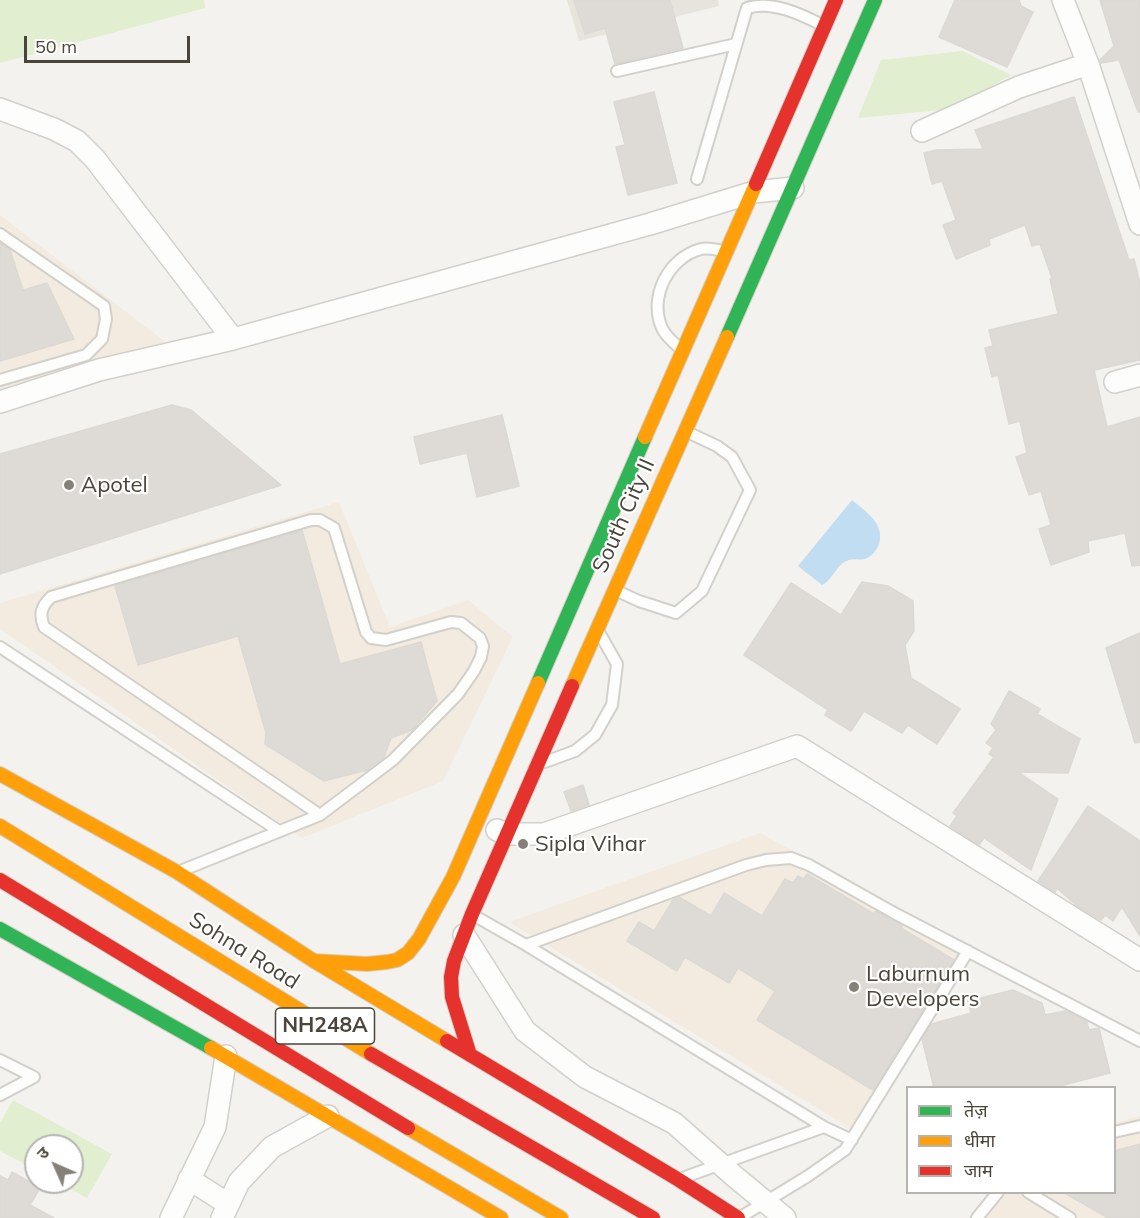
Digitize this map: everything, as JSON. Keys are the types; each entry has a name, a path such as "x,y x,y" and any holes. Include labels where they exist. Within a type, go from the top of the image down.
{"main road":[{"name":"South City II","path":"314,961 382,963 400,959 417,944 437,908 477,823 684,352 836,0"},
{"name":"South City II","path":"470,1055 450,990 453,962 506,834 875,0"},
{"path":"0,774 177,872 314,961 679,1179 738,1218"},
{"name":"Sohna Road","path":"0,826 412,1079 653,1218"},
{"name":"NH248A","path":"0,880 561,1218"},
{"path":"0,929 226,1056 501,1218"}],"street":[{"path":"1063,0 1088,64 1140,224"},
{"path":"922,130 1019,87 1088,64"},
{"path":"0,108 54,129 77,141 94,159 233,339"},
{"path":"0,402 99,370 233,339 650,224 754,192 793,188"},
{"path":"1115,382 1140,375"},
{"path":"477,823 506,834 544,834 797,746 1140,960"},
{"path":"464,935 525,1031 585,1077 674,1124 785,1218"},
{"path":"171,1218 215,1127 226,1056"},
{"path":"189,1179 225,1211 239,1182 272,1147 328,1116"}],"lane":[{"path":"698,179 747,8 764,0 774,0 824,27"},
{"path":"617,71 736,44"},
{"path":"0,234 104,306 106,319 102,339 86,355 0,380"},
{"path":"684,352 662,329 658,312 658,295 674,264 684,256 707,248 727,252"},
{"path":"614,590 676,613 702,591 750,490 732,457 717,446 685,431"},
{"path":"177,872 320,815 393,760 458,694 481,657 483,646 480,638 472,629 461,623 451,622 386,640 371,638 366,633 334,528 320,520 300,523 51,597 43,605 40,617 44,627 320,815"},
{"path":"537,765 575,751 595,735 612,705 617,664 597,629"},
{"path":"0,647 279,831"},
{"path":"526,945 746,865 766,860 791,858 809,865 896,914 1140,1041"},
{"path":"472,914 824,1126 852,1140"},
{"path":"738,1218 845,1150 968,951"},
{"path":"0,1060 34,1077 0,1095"},
{"path":"679,1179 824,1126"},
{"path":"1116,1132 1140,1126"},
{"path":"983,1216 997,1194"},
{"path":"1031,1194 1070,1218"}],"shaded area":[{"path":"567,0 718,0 719,6 579,41"},
{"path":"0,215 176,350 0,404"},
{"path":"339,502 390,627 468,600 513,637 443,781 302,838 0,629 0,603"},
{"path":"760,833 968,945 860,1134 509,922"},
{"path":"1140,1116 1140,1218 975,1218 994,1194 1116,1194 1116,1123"}],"green space":[{"path":"0,0 204,0 205,8 0,63"},
{"path":"962,51 1011,75 952,109 858,118 881,60"},
{"path":"13,1100 75,1134 24,1134 24,1164 0,1151 0,1123"},
{"path":"84,1139 112,1154 87,1198 80,1194 84,1194"}],"water":[{"path":"852,500 877,524 879,544 869,557 845,562 822,585 798,566"}],"building":[{"path":"574,0 670,0 683,48 615,64 605,28 585,34"},
{"path":"955,0 1019,0 1021,6 1033,12 1007,67 939,37"},
{"path":"1100,0 1140,0 1140,112 1138,112 1119,60 1101,63 1100,60 1114,46"},
{"path":"654,92 677,183 628,195 616,147 625,145 614,102"},
{"path":"1074,97 1129,260 1134,259 1140,283 1140,360 1094,370 1107,427 1140,417 1140,565 1132,566 1125,533 1088,541 1089,552 1051,565 1039,529 1051,525 1041,491 1029,495 1016,457 1027,453 1020,421 1009,424 998,375 992,377 985,348 993,346 989,330 1058,314 1050,279 1052,278 1040,244 1032,246 1025,225 989,239 990,245 956,259 943,225 956,220 942,181 932,184 924,153 936,150 983,149 975,130"},
{"path":"0,243 10,250 23,290 47,283 74,339 0,361"},
{"path":"172,405 191,410 281,485 0,574 0,454"},
{"path":"502,415 519,486 477,497 467,453 420,464 414,437"},
{"path":"302,530 340,664 421,642 437,701 412,730 391,738 384,757 367,770 324,781 265,744 266,733 238,636 138,665 115,586"},
{"path":"862,582 888,586 913,601 914,631 905,645 911,678 960,709 937,744 908,725 902,733 864,711 851,731 825,715 828,710 744,655 791,583 841,615"},
{"path":"1140,633 1140,742 1135,743 1106,648"},
{"path":"1009,691 1040,709 1037,714 1080,739 1068,773 1018,772 1058,799 1031,870 984,838 979,845 950,826 957,816 953,813 994,757 989,754 993,748 986,743 996,730 991,724"},
{"path":"583,785 589,805 571,811 564,792"},
{"path":"1088,806 1140,841 1140,936 1122,907 1113,921 1105,915 1101,920 1077,906 1057,888 1055,892 1038,881"},
{"name":"Laburnum Developers","path":"807,874 874,914 876,911 902,926 901,928 954,960 873,1090 757,1020 775,991 738,968 729,983 685,957 677,971 627,941 639,922 654,931 673,900 679,897 711,916 724,893 762,916 785,879 793,883 798,876 804,879"},
{"path":"1013,990 1042,1003 1045,1015 1065,1011 1087,1022 1089,1030 1099,1028 1110,1073 1060,1086 934,1086 922,1039 932,1024 971,1013 968,1001"},
{"path":"1140,1144 1140,1218 1108,1218 1066,1194 1116,1194 1116,1150"},
{"path":"12,1172 24,1179 24,1194 36,1194 30,1205 54,1218 0,1218 0,1176 8,1180"}],"traffic: fast":[{"path":"727,337 875,0"},
{"path":"538,683 645,437"},
{"path":"0,929 211,1048"}],"traffic: slow":[{"path":"645,437 756,184"},
{"path":"572,686 727,337"},
{"path":"314,961 367,964 397,960 408,953 419,939 453,877 538,683"},
{"path":"0,774 177,872 314,961 447,1041"},
{"path":"0,826 371,1054"},
{"path":"211,1048 501,1218"},
{"path":"408,1128 561,1218"}],"traffic: jam":[{"path":"756,184 836,0"},
{"path":"470,1055 452,997 451,977 454,961 472,914 572,686"},
{"path":"0,880 408,1128"},
{"path":"447,1041 679,1180 738,1218"},
{"path":"371,1054 653,1218"}],"place":[{"name":"Apotel","path":"69,485"},
{"name":"Sipla Vihar","path":"523,844"},
{"name":"Laburnum Developers","path":"854,987"}]}
